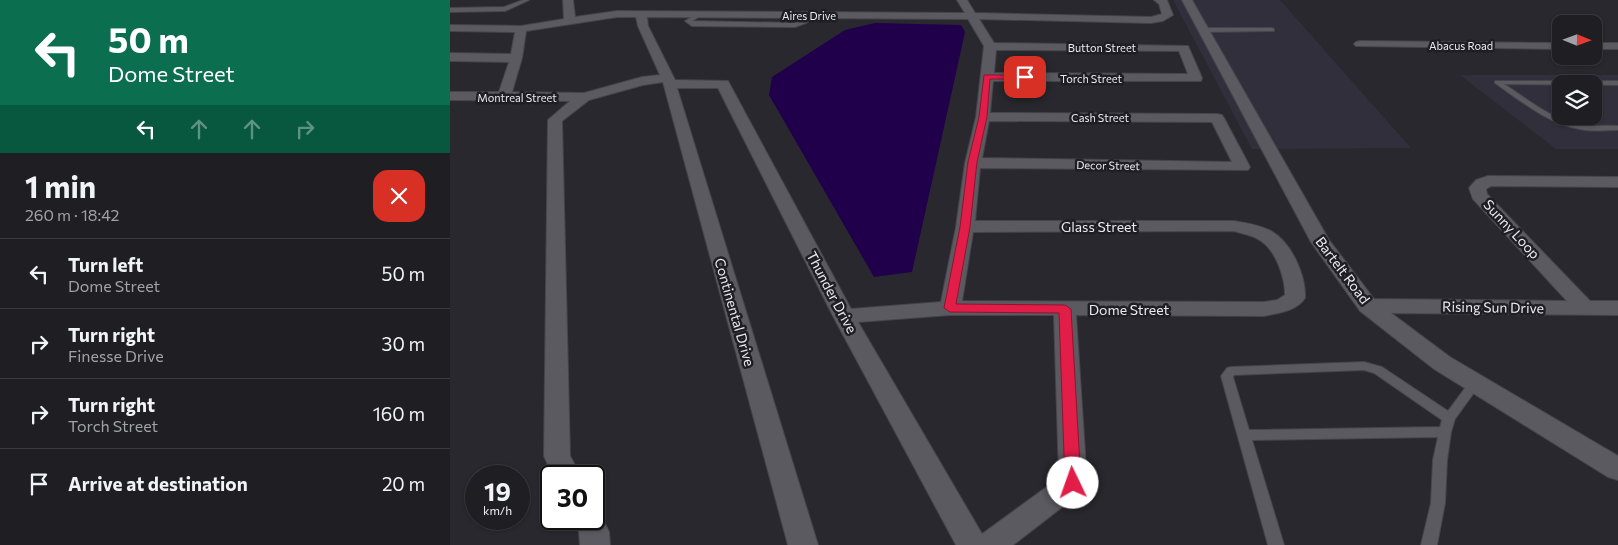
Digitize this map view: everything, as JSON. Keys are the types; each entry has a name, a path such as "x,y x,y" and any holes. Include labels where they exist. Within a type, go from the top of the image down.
{"street":[{"path":"568,0 570,22"},
{"path":"617,14 618,0"},
{"path":"950,308 965,227 973,162 983,117 990,46 962,0"},
{"name":"Aires Drive","path":"450,28 521,29 617,14 973,16 1151,20 1168,15 1163,2 1159,0"},
{"name":"Bartelt Road","path":"1187,0 1320,242 1368,306 1442,363 1618,470"},
{"path":"643,15 668,5"},
{"path":"700,14 712,5"},
{"path":"643,15 686,14"},
{"name":"Continental Drive","path":"643,15 668,81 803,545"},
{"path":"504,97 516,58 521,29"},
{"name":"Abacus Road","path":"1360,44 1552,46"},
{"name":"Button Street","path":"990,46 1184,48 1196,78"},
{"path":"1602,46 1618,46"},
{"path":"450,57 516,58"},
{"name":"Torch Street","path":"987,77 1196,78"},
{"path":"562,465 557,456 555,120 584,97 642,81 668,81"},
{"name":"Thunder Drive","path":"668,81 723,84 844,316 972,545"},
{"name":"Montreal Street","path":"450,96 584,97"},
{"name":"Cash Street","path":"983,117 1217,118 1242,167"},
{"name":"Decor Street","path":"973,162 1242,167"},
{"name":"Sunny Loop","path":"1585,308 1480,195 1477,188 1488,181 1618,182"},
{"name":"Glass Street","path":"965,227 1234,226 1266,235 1278,244 1296,284 1295,298 1283,305 1264,310"},
{"name":"Rising Sun Drive","path":"1368,306 1618,308"},
{"name":"Dome Street","path":"844,316 950,308 1264,310"},
{"path":"990,545 1073,483 1065,309"},
{"path":"593,530 595,545"}],"lane":[{"path":"450,10 505,9 527,0"},
{"path":"1205,30 1272,30"},
{"path":"1618,83 1497,82 1529,104 1555,118 1578,127 1618,128"},
{"path":"1276,545 1227,376 1231,371 1364,366 1378,370 1450,418"},
{"path":"1429,545 1438,503 1440,460 1445,432 1450,418 1474,383"},
{"path":"1244,435 1445,432"}],"shaded area":[{"path":"1173,0 1280,0 1411,148 1252,149"},
{"path":"875,23 961,25 965,32 912,272 874,277 769,95 772,77 845,30"},
{"path":"1460,75 1552,75 1552,125 1602,125 1602,75 1618,75 1618,149 1556,149"}],"route":[{"path":"1025,77 987,77 983,117 973,162 965,227 950,308 1065,309 1073,483"}]}
